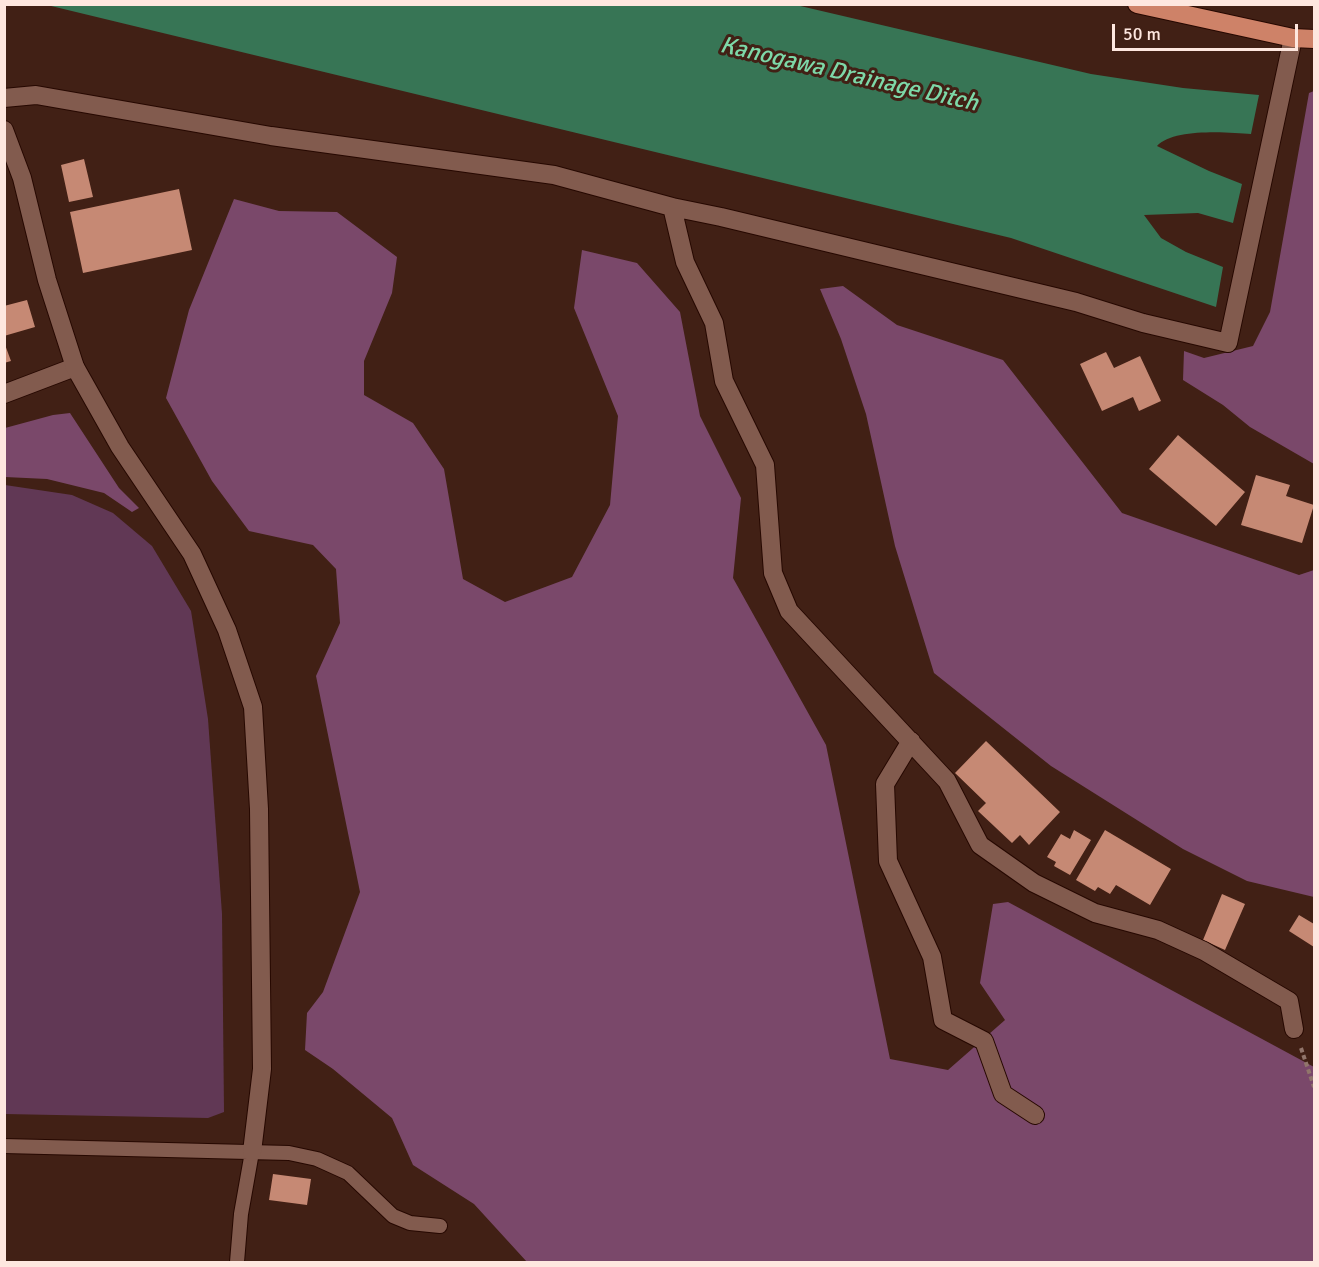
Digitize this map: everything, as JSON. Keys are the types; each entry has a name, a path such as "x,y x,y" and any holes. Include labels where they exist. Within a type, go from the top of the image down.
{"highway":[{"path":"1137,4 1293,38 1314,39"}],"street":[{"path":"4,98 36,95 271,136 554,175 672,207 1076,302 1143,323 1228,343 1293,38"},
{"path":"4,130 22,178 47,280 75,367 120,447 192,554 227,630 253,707 259,809 262,1070 252,1152"},
{"path":"672,207 685,262 714,323 724,381 765,465 773,573 789,611 947,781 980,845 1034,883 1095,913 1158,930 1204,951 1288,1001 1294,1029"},
{"path":"4,394 75,367"},
{"path":"911,741 885,784 888,861 932,957 943,1020 984,1041 1003,1094 1035,1114"}],"lane":[{"path":"4,1146 289,1153 317,1159 348,1173 393,1216 410,1223 440,1226"},
{"path":"237,1263 241,1214 252,1152"}],"path":[{"path":"1294,1029 1314,1087"}],"shaded area":[{"path":"1314,91 1314,464 1250,427 1223,405 1183,380 1184,351 1204,358 1253,346 1270,312 1309,93"},
{"path":"234,199 279,211 337,212 397,257 392,293 364,361 364,395 413,423 444,469 463,579 505,602 572,577 610,505 618,416 574,308 582,250 637,263 680,312 700,416 741,498 733,578 826,745 890,1059 948,1070 1005,1020 980,983 993,904 1008,902 1314,1067 1314,1262 527,1262 474,1204 413,1165 392,1118 333,1069 305,1050 307,1013 323,992 360,892 316,676 340,623 336,569 313,545 249,531 212,481 166,398 189,310"},
{"path":"843,286 897,325 1003,360 1122,513 1299,575 1314,570 1314,897 1247,881 1183,849 1051,766 934,673 895,546 866,414 841,339 820,289"},
{"path":"70,413 119,488 139,508 132,512 104,493 47,479 5,477 5,428 53,415"},
{"path":"5,485 72,495 113,513 152,546 191,611 208,719 222,914 224,1112 208,1118 5,1114"}],"water":[{"name":"Kanogawa Drainage Ditch","path":"47,5 796,5 1091,74 1183,88 1259,95 1251,134 1201,132 1175,136 1157,146 1242,184 1233,223 1198,213 1144,215 1161,238 1186,252 1223,267 1216,307 1011,238"}],"building":[{"path":"84,159 93,197 69,202 61,165"},
{"path":"179,189 192,250 83,273 70,212"},
{"path":"27,300 35,327 4,336 4,306"},
{"path":"4,342 11,361 4,363"},
{"path":"1106,352 1114,368 1140,356 1161,401 1139,411 1133,397 1102,411 1080,364"},
{"path":"1178,435 1245,492 1216,526 1149,469"},
{"path":"1256,475 1290,485 1286,496 1314,505 1302,543 1241,525"},
{"path":"986,741 1060,812 1029,845 1020,835 1012,843 978,811 986,803 955,773"},
{"path":"1074,830 1091,840 1070,875 1054,866 1056,862 1047,857 1061,834 1070,839"},
{"path":"1105,830 1171,869 1150,905 1116,885 1110,894 1098,887 1095,891 1076,880"},
{"path":"1222,894 1245,904 1225,950 1203,940"},
{"path":"1299,915 1314,924 1314,947 1289,931"},
{"path":"273,1174 311,1179 307,1205 269,1200"}]}
